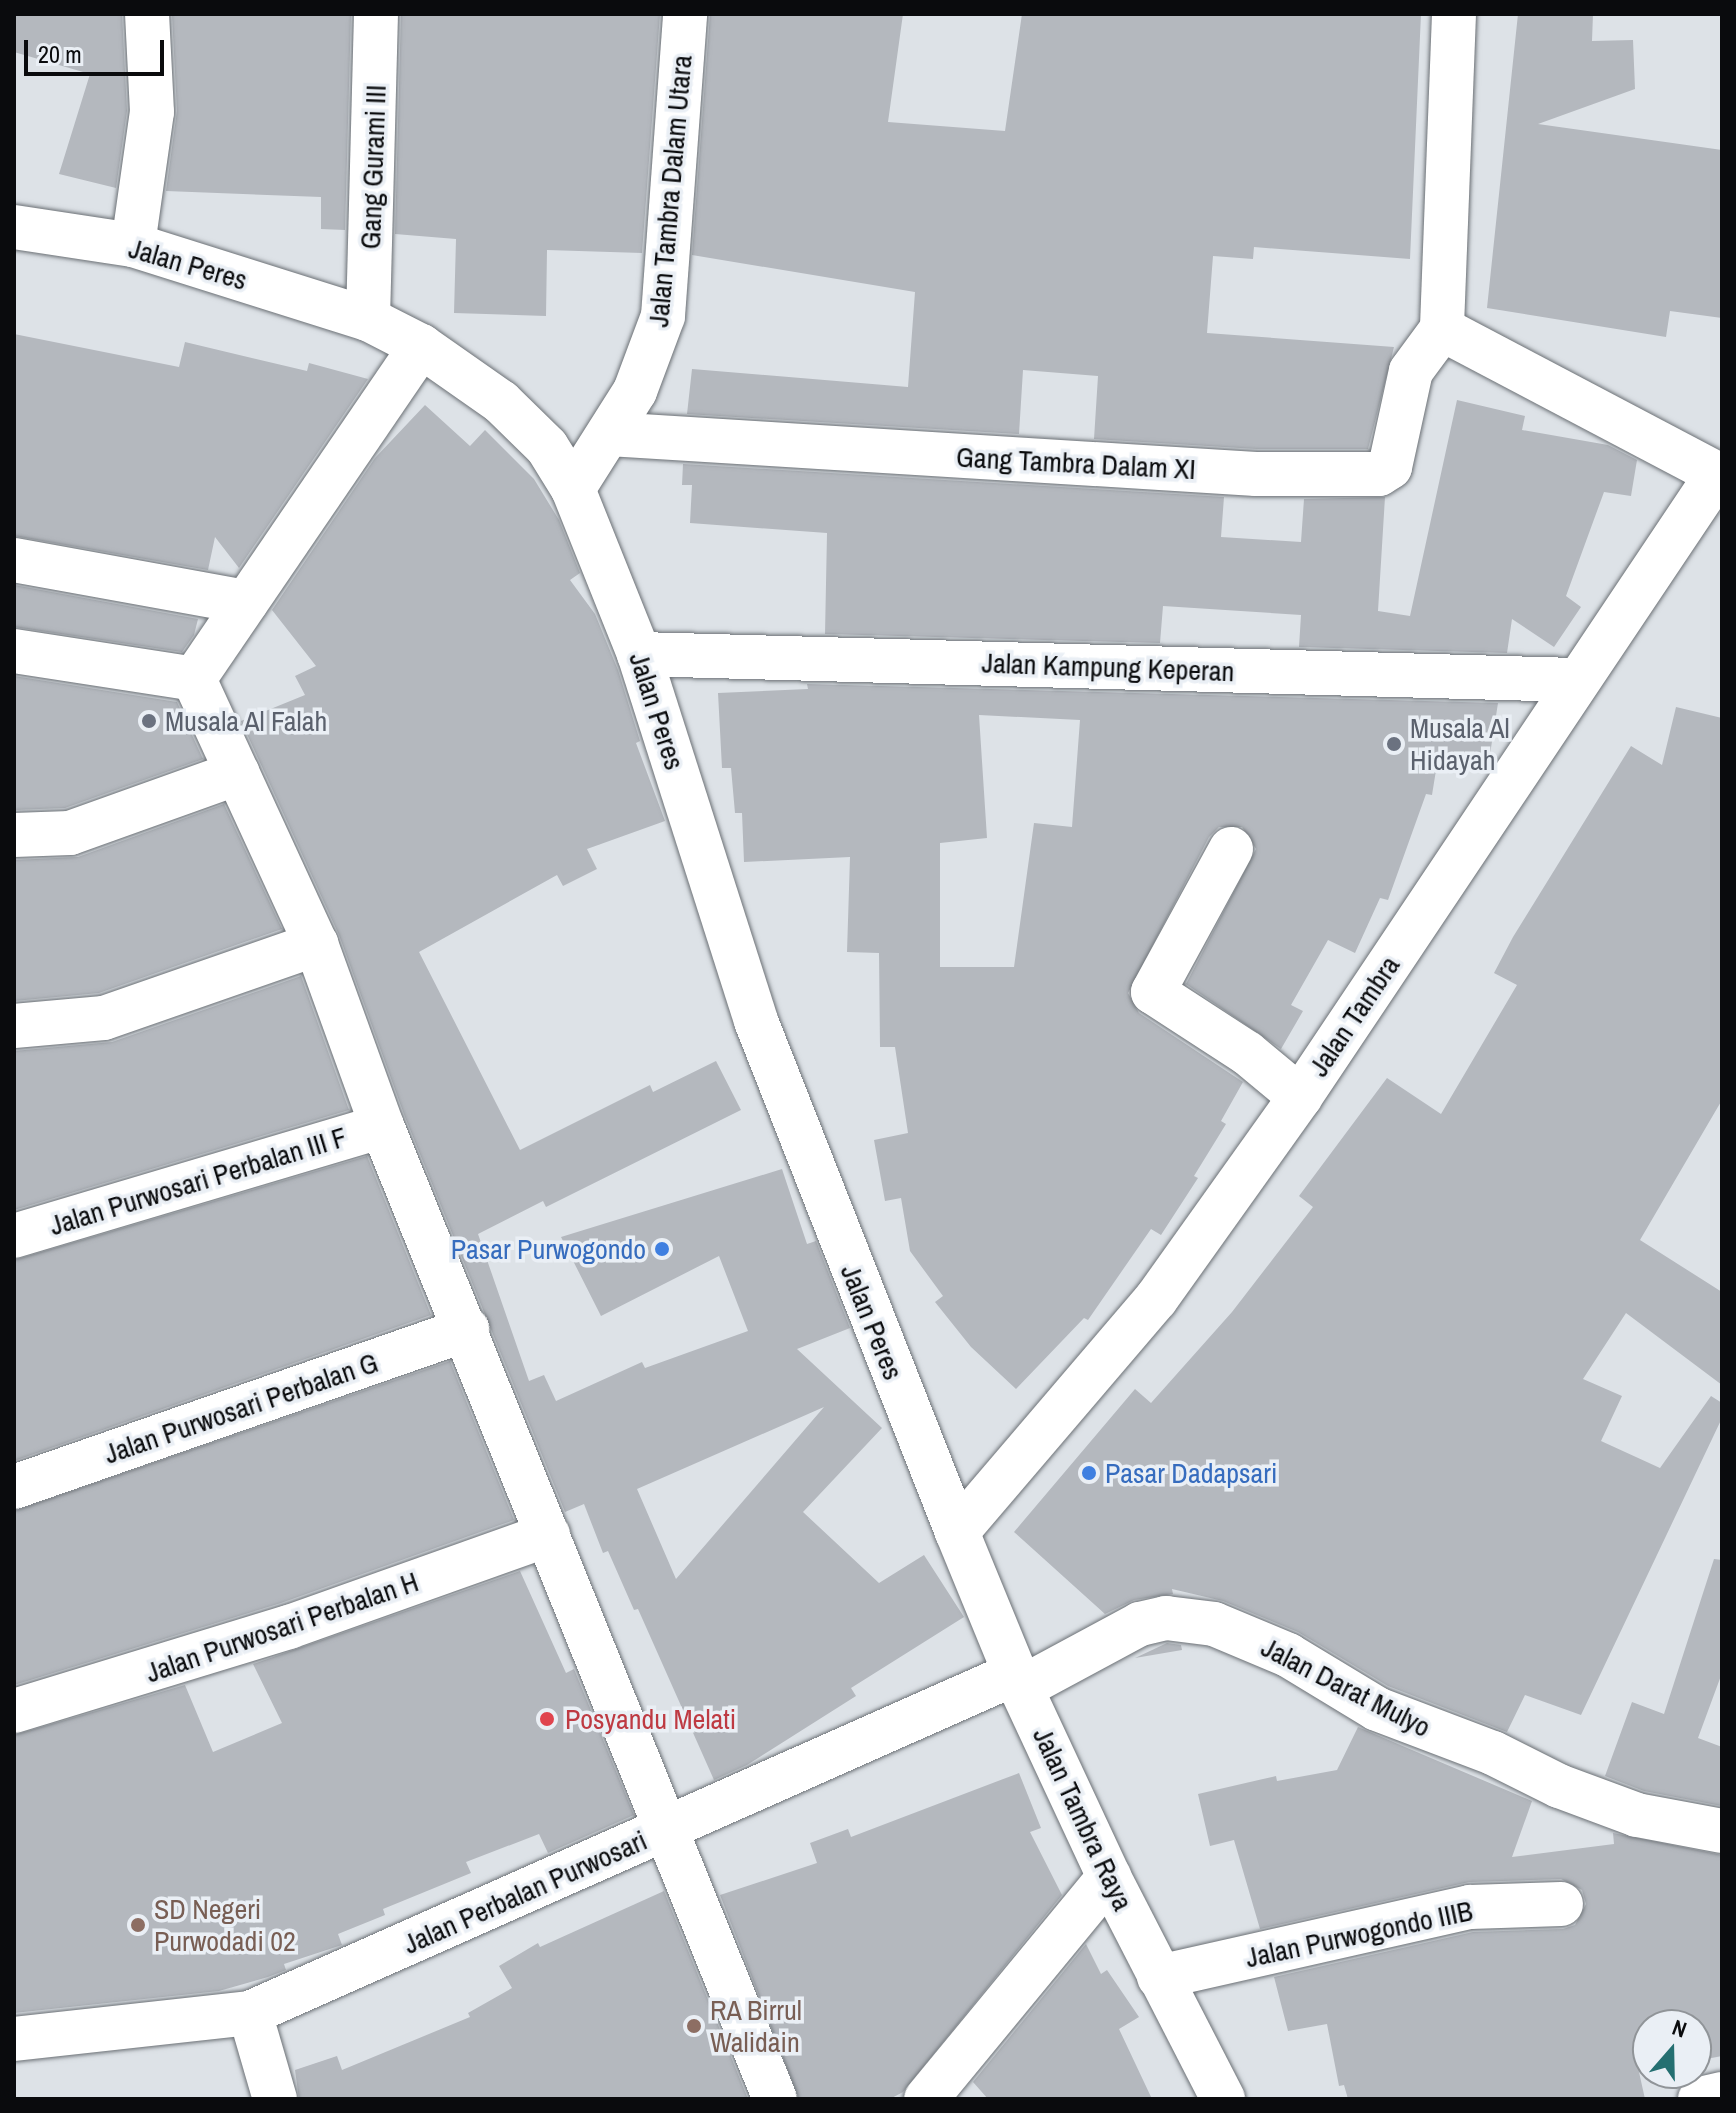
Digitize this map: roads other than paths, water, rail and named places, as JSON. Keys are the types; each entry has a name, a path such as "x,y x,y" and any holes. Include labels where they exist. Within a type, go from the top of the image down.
{"street":[{"path":"133,245 152,112 147,14"},
{"name":"Gang Gurami III","path":"368,319 376,14"},
{"name":"Jalan Tambra Dalam Utara","path":"573,489 635,391 663,316 685,14"},
{"path":"1454,14 1442,329 1719,474"},
{"name":"Jalan Peres","path":"14,227 133,245 368,319 421,346 501,402 547,447 573,489 639,654 756,1021 957,1532"},
{"name":"Gang Tambra Dalam XI","path":"609,434 1256,474 1379,474 1390,467 1411,371 1442,329"},
{"path":"194,679 421,346"},
{"name":"Jalan Tambra","path":"957,1532 1156,1299 1300,1097 1719,474"},
{"path":"14,560 246,602"},
{"path":"14,651 194,679"},
{"name":"Jalan Kampung Keperan","path":"639,654 1578,680"},
{"path":"194,679 316,944 382,1126 467,1329 775,2099"},
{"path":"14,835 70,833 238,773"},
{"path":"1231,849 1153,992 1247,1053 1300,1097"},
{"path":"14,1026 104,1018 316,944"},
{"name":"Jalan Purwosari Perbalan III F","path":"14,1236 382,1126"},
{"name":"Jalan Purwosari Perbalan G","path":"14,1487 467,1329"},
{"name":"Jalan Tambra Raya","path":"957,1532 1019,1680 1109,1877 1223,2099"},
{"name":"Jalan Purwosari Perbalan H","path":"14,1711 35,1709 289,1627 548,1535"},
{"name":"Jalan Darat Mulyo","path":"1019,1680 1140,1624 1166,1618 1214,1624 1288,1655 1377,1709 1493,1753 1559,1786 1637,1815 1722,1831"},
{"name":"Jalan Perbalan Purwosari","path":"14,2039 250,2013 665,1829 1019,1680"},
{"path":"926,2099 1109,1877"},
{"name":"Jalan Purwogondo IIIB","path":"1159,1977 1470,1907 1561,1904"},
{"path":"250,2013 275,2099"},
{"path":"1700,2099 1722,2094"}],"place":[{"name":"Musala Al Falah","path":"149,721"},
{"name":"Musala Al Hidayah","path":"1394,744"},
{"name":"Pasar Purwogondo","path":"662,1249"},
{"name":"Pasar Dadapsari","path":"1089,1473"},
{"name":"Posyandu Melati","path":"547,1719"},
{"name":"SD Negeri Purwodadi 02","path":"138,1925"},
{"name":"RA Birrul Walidain","path":"694,2026"}]}
